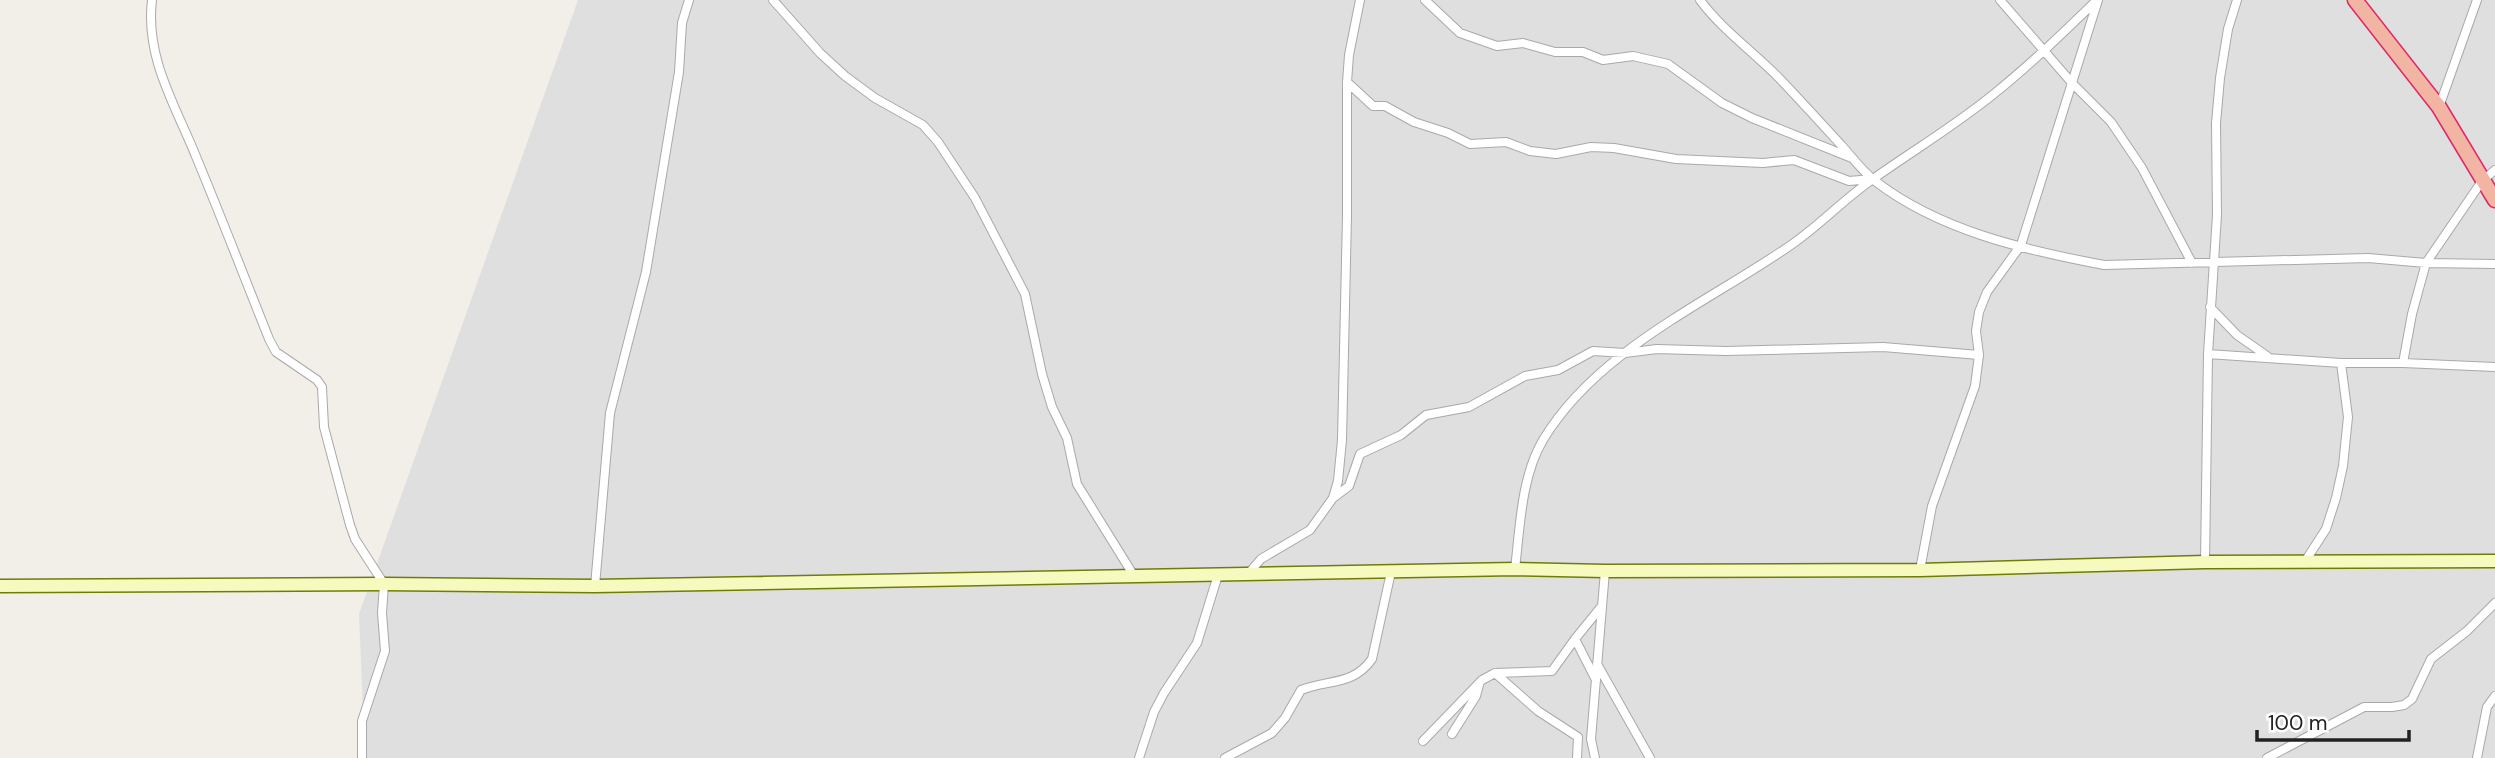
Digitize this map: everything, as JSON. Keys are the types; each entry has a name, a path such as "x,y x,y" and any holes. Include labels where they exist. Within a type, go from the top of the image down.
{"highway":[{"path":"2355,0 2439,107 2495,200"}],"main road":[{"path":"0,586 595,586 1515,569 1920,570 2205,562 2495,561"}],"street":[{"path":"152,0 151,33 166,89 197,158 269,340 276,352 317,380 322,387 324,427 351,525 359,545 384,584 382,613 385,651 362,721 362,758"},
{"path":"595,586 610,413 621,378 650,248 679,72 682,23 689,0"},
{"path":"773,0 820,54 845,76 875,98 923,125 938,142 975,198 1024,291 1042,374 1052,407 1067,438 1077,485 1134,576"},
{"path":"1248,574 1261,559 1310,530 1324,514 1338,481 1342,440 1347,82 1349,55 1360,0"},
{"path":"1425,0 1460,33 1497,46 1523,43 1555,52 1583,52 1603,60 1633,56 1668,64 1723,103 1752,118 1854,159"},
{"path":"1700,0 1711,15 1768,67 1872,179 1935,218 1980,235 2062,257 2104,265 2368,258 2426,263 2495,264"},
{"path":"2000,0 2072,83 2110,122 2142,168 2192,263"},
{"path":"1515,569 1524,498 1531,469 1541,443 1577,395 1625,353 1790,246 1872,179 1937,137 1985,101 2044,51 2097,0"},
{"path":"1920,570 1932,506 1975,386 1979,355 1976,331 1979,313 1987,292 2021,245 2097,0"},
{"path":"2205,562 2208,354 2215,263 2216,123 2224,53 2237,0"},
{"path":"2439,107 2477,0"},
{"path":"1347,82 1373,106 1385,106 1414,122 1471,144 1506,142 1530,151 1556,154 1591,147 1614,148 1676,159 1763,163 1794,160 1849,181 1872,179"},
{"path":"2403,363 2412,314 2426,263 2482,181 2495,170"},
{"path":"2210,307 2237,335 2269,357"},
{"path":"1333,498 1349,486 1360,454 1401,435 1426,415 1469,407 1525,376 1558,370 1593,351 1625,353 1657,349 1726,351 1883,347 1979,355"},
{"path":"2208,354 2341,363 2495,367"},
{"path":"2304,563 2326,529 2343,466 2348,418 2341,363"},
{"path":"1596,757 1591,739 1605,571"},
{"path":"1225,758 1272,733 1285,718 1301,690 1350,679 1364,670 1372,659 1391,572"},
{"path":"1139,758 1154,712 1197,643 1218,576"},
{"path":"2267,758 2364,706 2404,705 2412,699 2431,659 2467,631 2495,603"},
{"path":"1423,741 1480,682 1495,673 1552,671 1602,605"},
{"path":"1575,639 1596,680"},
{"path":"1597,664 1650,758"},
{"path":"1495,673 1538,711 1578,737 1577,758"},
{"path":"1452,734 1476,696 1480,682"},
{"path":"2477,758 2487,707 2495,696"}],"shaded area":[{"path":"578,0 2495,0 2495,758 365,758 359,614"}]}
